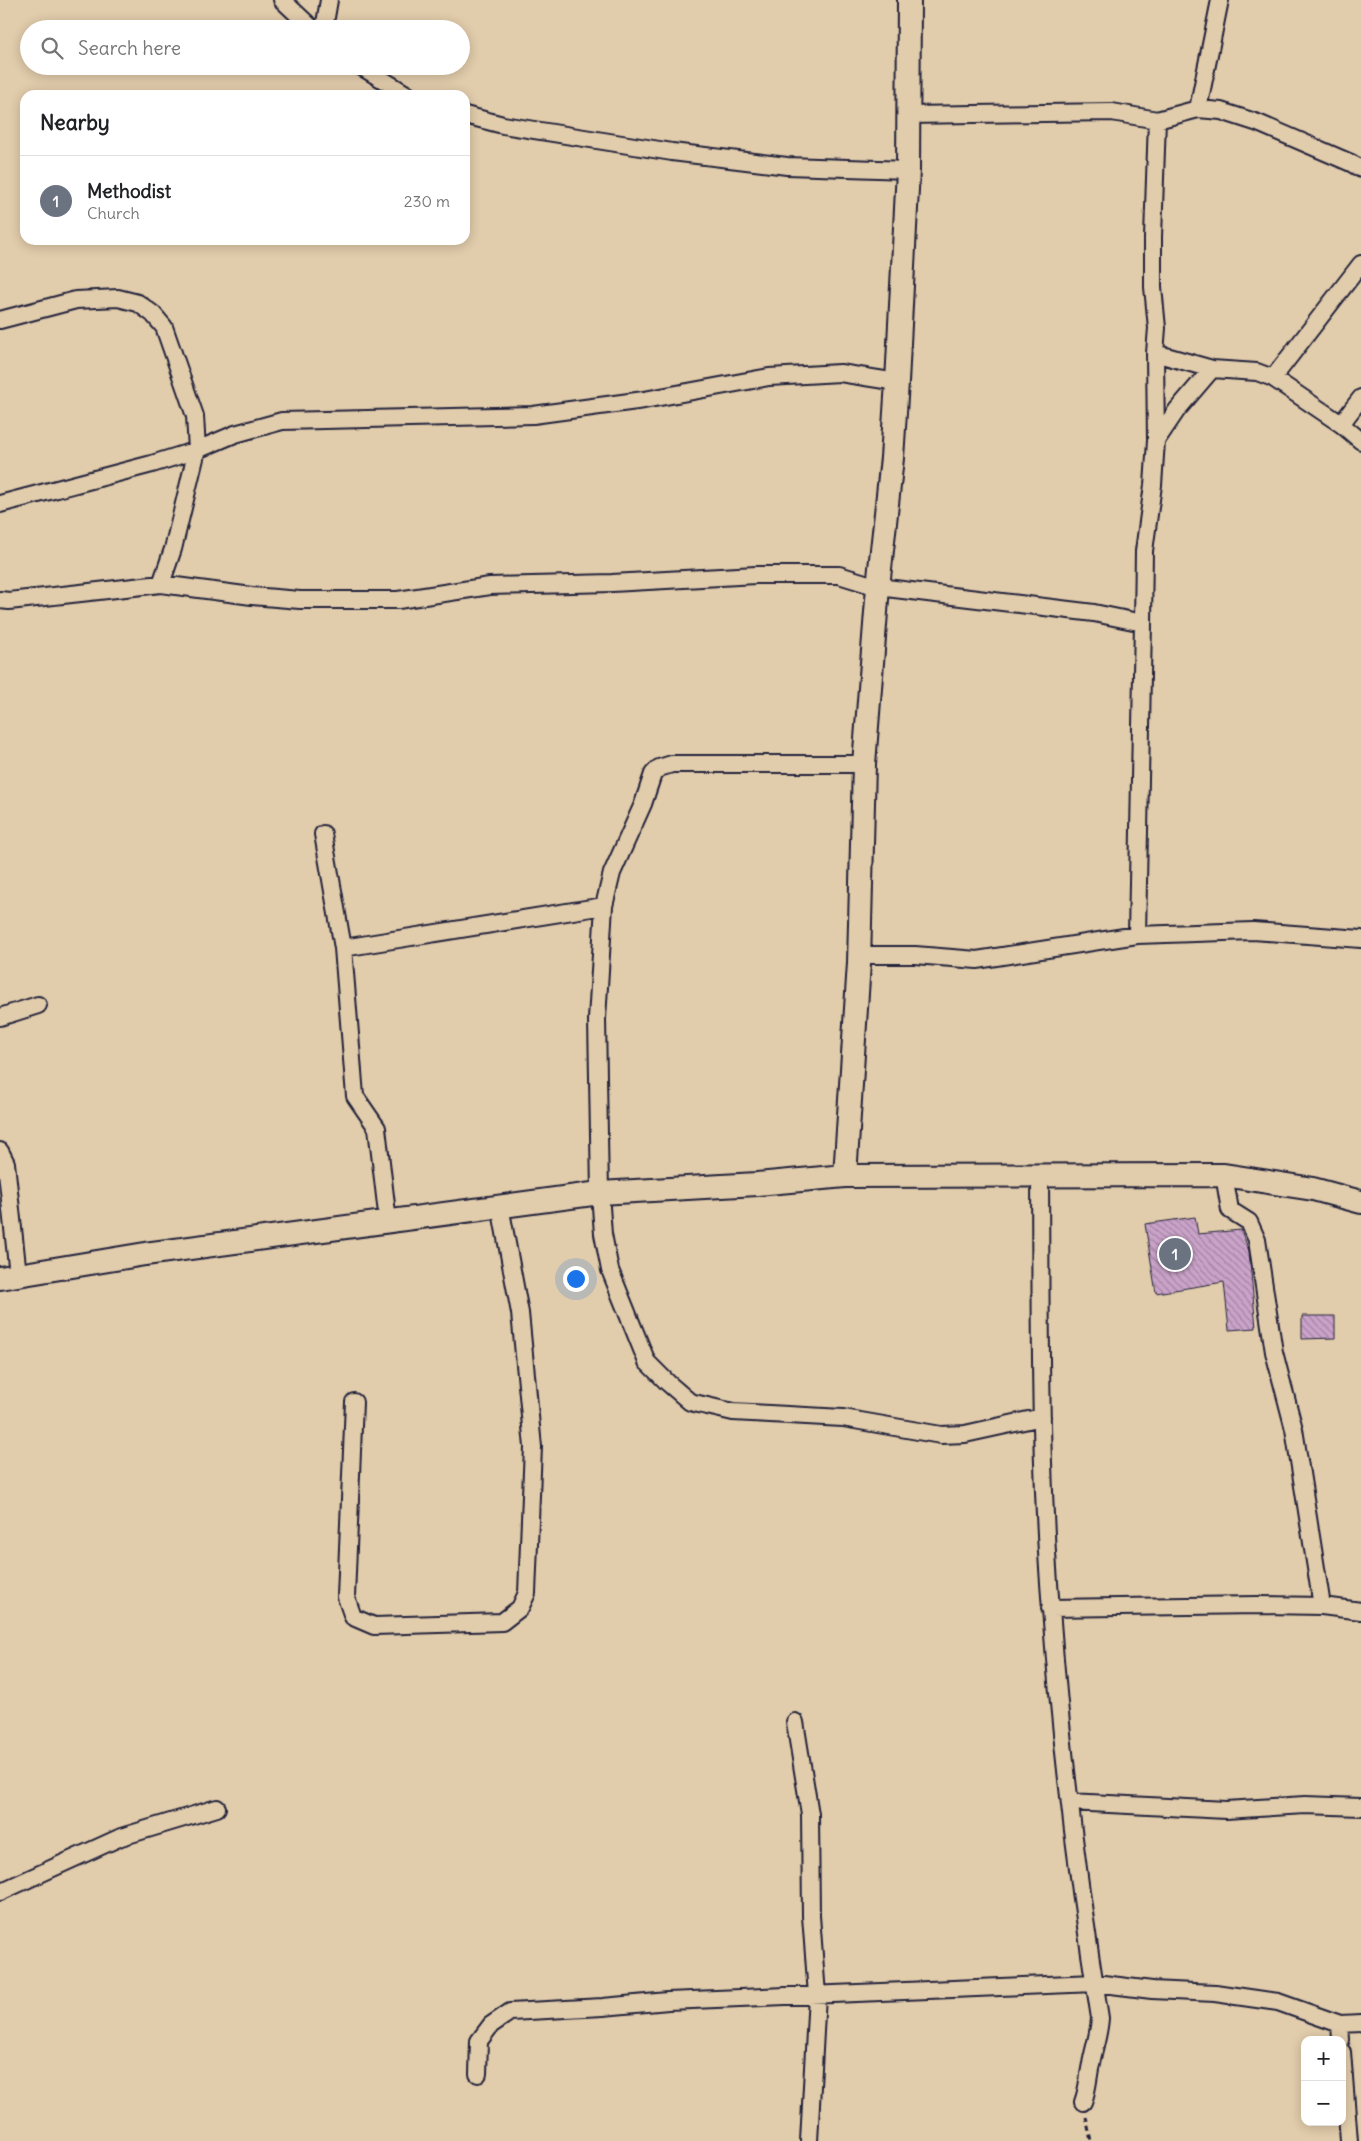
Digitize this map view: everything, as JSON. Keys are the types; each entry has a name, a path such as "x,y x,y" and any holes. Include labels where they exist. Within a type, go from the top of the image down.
{"street":[{"path":"282,0 303,20"},
{"path":"326,20 329,0"},
{"path":"845,1176 859,954 864,764 878,587 892,458 897,382 908,170 909,0"},
{"path":"1198,109 1220,0"},
{"path":"375,75 400,90"},
{"path":"909,115 1112,112 1157,120 1198,109 1221,111 1258,123 1351,162 1361,169"},
{"path":"470,116 503,124 672,152 787,166 908,170"},
{"path":"1138,935 1144,551 1153,485 1156,441 1155,353 1157,328 1153,287 1153,237 1157,120"},
{"path":"1273,378 1361,264"},
{"path":"0,320 76,300 118,298 138,303 153,314 164,327 196,416 197,450 173,549 161,584"},
{"path":"1155,353 1212,369 1257,372 1273,378 1340,424 1361,441"},
{"path":"1156,441 1177,410 1212,369"},
{"path":"0,504 152,464 197,450 236,434 282,421 533,415 644,400 769,377 840,373 897,382"},
{"path":"1340,424 1361,398"},
{"path":"0,600 9,601 161,584 252,596 300,600 398,600 490,586 612,583 756,575 839,575 878,587 1094,613 1143,623"},
{"path":"864,764 672,764 659,768 653,774 643,804 612,874 604,906 597,1020 600,1193 603,1234 610,1270 647,1362 690,1402 733,1412 843,1418 941,1435 965,1434 1042,1417"},
{"path":"322,834 344,948 355,1096 377,1128 388,1222"},
{"path":"344,948 604,906"},
{"path":"859,954 915,955 977,960 1138,935 1253,932 1361,939"},
{"path":"0,1016 38,1005"},
{"path":"0,1151 6,1163 9,1276 145,1254 600,1193 711,1187 845,1176 1224,1175 1313,1189 1361,1202"},
{"path":"1040,1175 1042,1417 1050,1608 1070,1802 1100,2018 1100,2032 1090,2065 1088,2089 1083,2102"},
{"path":"1224,1175 1230,1210 1249,1222 1257,1240 1274,1352 1294,1429 1322,1606"},
{"path":"354,1402 346,1597 353,1617 374,1626 502,1622 520,1608 527,1593 533,1447 520,1313 500,1206"},
{"path":"1050,1608 1322,1606 1361,1611"},
{"path":"795,1722 810,1814 811,1916 817,1995 808,2141"},
{"path":"1070,1802 1226,1810 1305,1805 1361,1806"},
{"path":"0,1892 121,1837 217,1808"},
{"path":"478,2074 479,2041 491,2026 510,2012 603,2008 668,2001 1095,1983 1152,1990 1215,1993 1278,2002 1341,2032 1361,2023"},
{"path":"1344,2081 1349,2141"}],"path":[{"path":"1083,2102 1091,2141"}],"building":[{"path":"1195,1217 1198,1234 1241,1230 1249,1251 1256,1328 1229,1330 1224,1282 1156,1293 1145,1224"},
{"path":"1302,1316 1335,1316 1335,1338 1302,1339"}],"place":[{"name":"Methodist","path":"1175,1254"}]}
